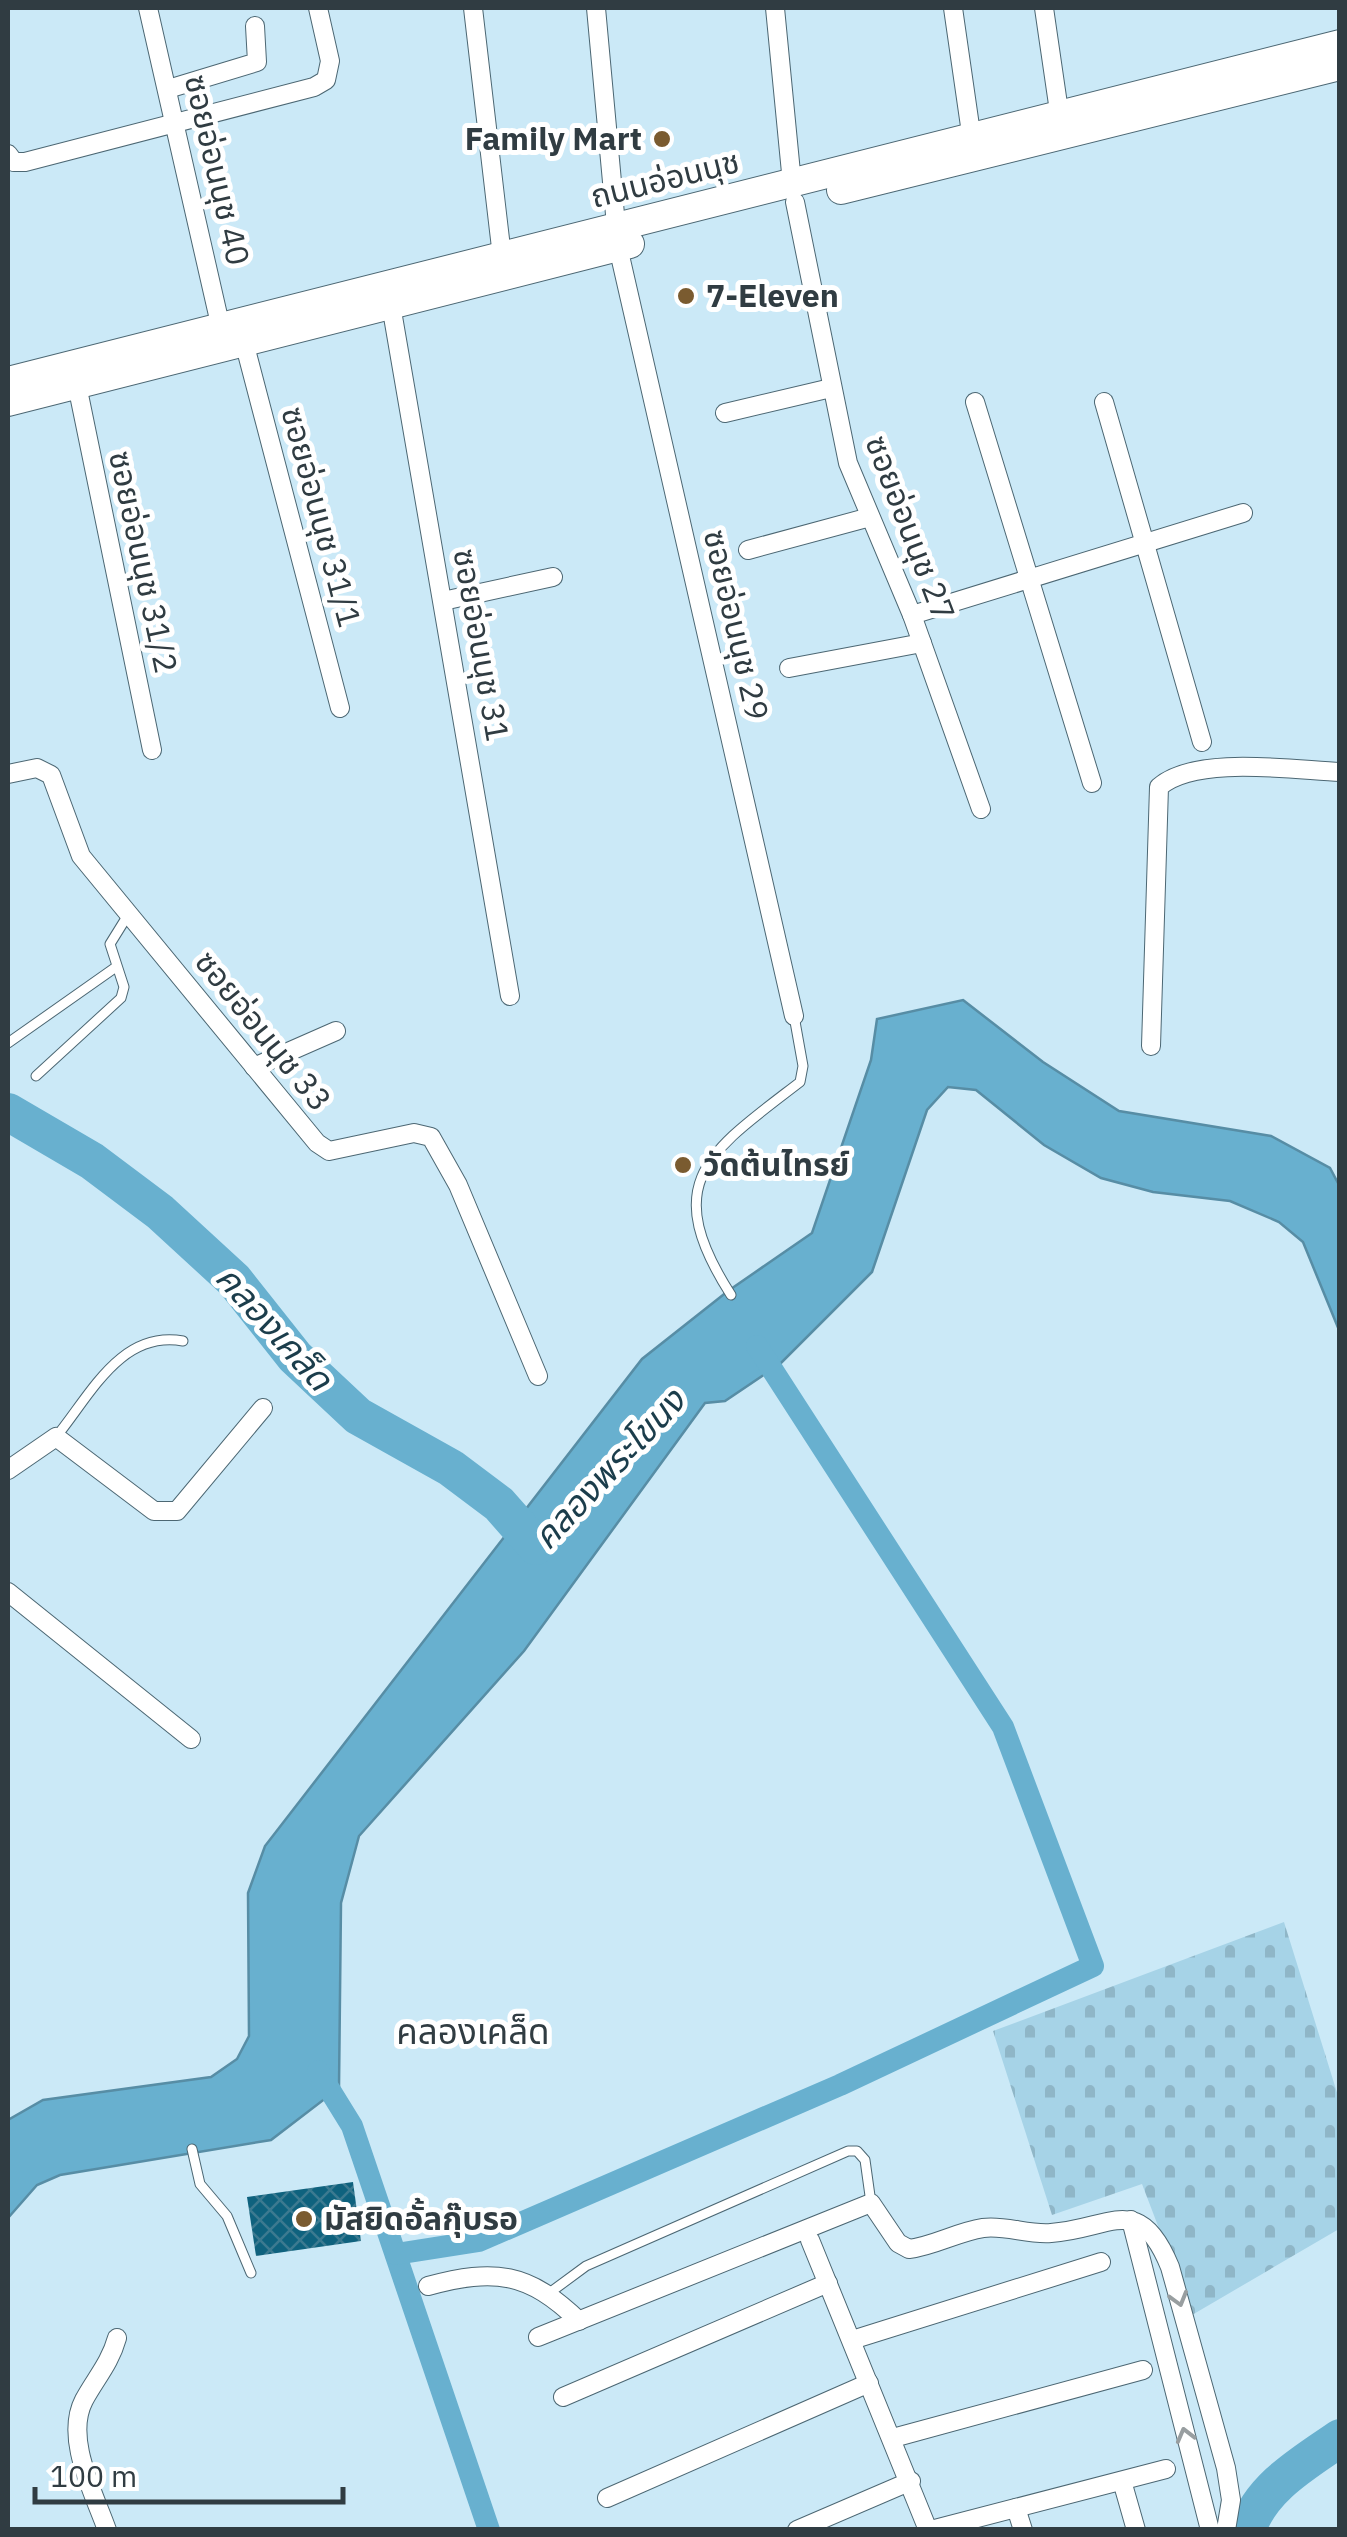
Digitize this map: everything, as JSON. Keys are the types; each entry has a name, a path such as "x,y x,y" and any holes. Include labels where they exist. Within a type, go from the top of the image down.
{"main road":[{"name":"ถนนอ่อนนุช","path":"8,402 503,266 1061,125 1340,44"},
{"name":"ถนนอ่อนนุช","path":"1061,125 1340,66"},
{"name":"ถนนอ่อนนุช","path":"8,381 391,305 503,266"}],"street":[{"name":"ซอยอ่อนนุช 40","path":"148,8 230,339"},
{"path":"8,154 14,162 25,162 314,88 326,80 330,61 318,8"},
{"path":"473,8 503,266"},
{"name":"ซอยอ่อนนุช 29","path":"596,8 617,237 794,1016"},
{"name":"ซอยอ่อนนุช 27","path":"775,8 794,193 848,463 912,615 981,809"},
{"path":"953,8 974,147"},
{"path":"1044,8 1061,125"},
{"path":"168,89 257,62 255,26"},
{"name":"ซอยอ่อนนุช 31","path":"391,305 510,996"},
{"name":"ซอยอ่อนนุช 31/1","path":"230,339 340,708"},
{"name":"ซอยอ่อนนุช 31/2","path":"76,384 152,750"},
{"path":"725,413 830,388"},
{"path":"975,402 1092,783"},
{"path":"1104,402 1202,742"},
{"path":"912,615 1243,513"},
{"path":"748,550 870,517"},
{"path":"442,601 553,577"},
{"path":"788,668 922,642"},
{"name":"ซอยอ่อนนุช 33","path":"8,774 38,768 51,774 75,847 316,1144 328,1151 414,1133 432,1137 458,1184 538,1376"},
{"path":"1151,1046 1159,787 1169,778 1210,769 1340,772"},
{"path":"254,1067 336,1031"},
{"path":"8,1470 56,1436 154,1512 177,1512 263,1408"},
{"path":"8,1592 191,1739"},
{"path":"538,2338 871,2203 898,2243 908,2249 985,2228 1056,2233 1116,2218 1131,2220 1157,2237 1170,2267 1226,2468 1231,2500 1226,2530"},
{"path":"1131,2220 1210,2530"},
{"path":"810,2240 930,2530 1166,2469"},
{"path":"852,2340 1101,2262"},
{"path":"428,2286 492,2273 548,2294 579,2321"},
{"path":"563,2397 828,2283"},
{"path":"107,2530 76,2429 82,2405 110,2362 118,2338"},
{"path":"893,2438 1143,2370"},
{"path":"607,2498 870,2383"},
{"path":"1122,2480 1136,2530"},
{"path":"797,2530 911,2481"},
{"path":"1016,2508 1023,2530"}],"lane":[{"path":"36,1076 121,998 124,987 110,944 129,915"},
{"path":"8,1043 116,968"},
{"path":"729,1293 704,1248 694,1204 698,1178 727,1144 800,1082 803,1066 794,1016"},
{"path":"56,1436 127,1349 145,1341 182,1342"},
{"path":"192,2150 200,2184 228,2216 251,2273"},
{"path":"548,2294 586,2266 848,2151 857,2150 865,2160 871,2203"}],"green space":[{"path":"1284,1922 1339,2099 1339,2229 1192,2315 1142,2184 1052,2215 993,2031"}],"water":[{"name":"คลองพระโขนง","path":"963,1000 1043,1062 1119,1111 1271,1136 1330,1168 1339,1185 1339,1330 1303,1242 1279,1222 1230,1201 1153,1192 1101,1178 1044,1145 976,1090 948,1087 927,1110 872,1272 780,1364 725,1401 705,1403 524,1651 359,1836 341,1903 339,2088 271,2140 60,2175 37,2185 8,2218 8,2120 43,2100 211,2077 237,2059 249,2036 248,1893 265,1846 642,1359 728,1291 812,1233 871,1060 877,1019"}],"building":[{"name":"มัสยิดอั้ลกุ๊บรอ","path":"353,2182 361,2241 256,2256 247,2197"}],"waterway":[{"name":"คลองเคล็ด","path":"8,1112 92,1161 160,1212 234,1280 295,1357 358,1416 451,1468 499,1504 536,1546"},
{"path":"396,2254 479,2241 840,2085 1093,1966 1003,1727 757,1346"},
{"path":"318,2071 352,2126 489,2530"},
{"path":"1247,2530 1273,2489 1340,2438"}],"place":[{"name":"Family Mart","path":"662,139"},
{"name":"7-Eleven","path":"686,296"},
{"name":"วัดต้นไทรย์","path":"683,1165"},
{"name":"มัสยิดอั้ลกุ๊บรอ","path":"304,2219"}],"district":[{"name":"คลองเคล็ด","path":"473,2032"}]}
